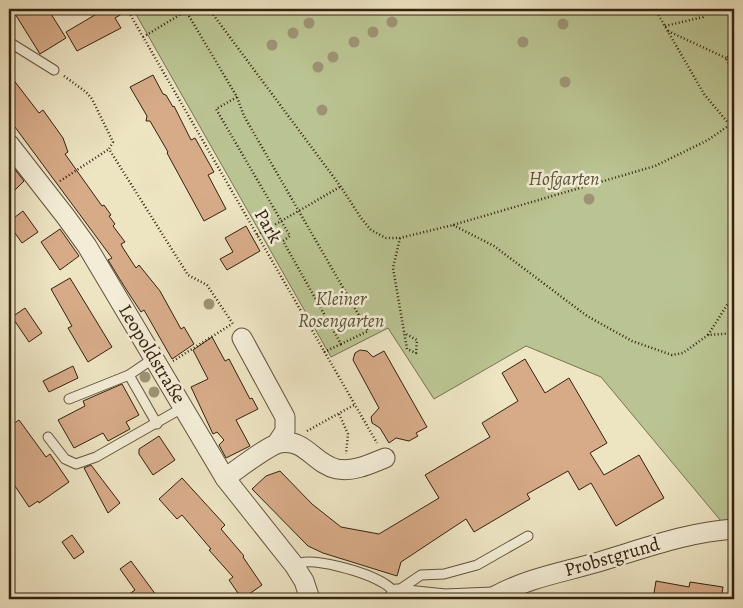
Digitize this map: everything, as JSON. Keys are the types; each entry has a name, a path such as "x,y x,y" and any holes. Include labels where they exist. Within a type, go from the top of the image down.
{"street":[{"name":"Leopoldstraße","path":"9,144 87,246 184,406 225,478 294,565 304,581 310,599"},
{"path":"237,331 285,417 283,442"},
{"path":"225,478 283,442 302,446 321,462 340,469 358,469 385,458"},
{"name":"Probstgrund","path":"493,597 516,584 604,560 646,546 681,537 734,530"},
{"path":"396,597 445,599 493,597 518,599"}],"lane":[{"path":"9,42 54,70"},
{"path":"69,399 158,363"},
{"path":"129,374 157,424"},
{"path":"48,437 65,459 76,464 96,457 157,424 184,406"},
{"path":"294,565 308,561 322,563 368,576 385,584 396,597 399,590 422,575 444,574 477,565 528,536"}],"path":[{"name":"Park","path":"127,9 385,458"},
{"path":"176,9 179,15"},
{"path":"188,14 193,9"},
{"path":"210,10 232,9"},
{"path":"655,9 704,94 734,130"},
{"path":"665,26 703,17 708,10 704,9"},
{"path":"210,10 340,187 360,218 371,230 386,238 400,238 453,224 655,166 708,140 734,122"},
{"path":"143,37 186,11 238,98 244,116 368,331 324,352"},
{"path":"667,30 726,58 734,76"},
{"path":"726,58 734,53"},
{"path":"46,190 109,149 113,142 92,99 86,92 54,70"},
{"path":"238,98 216,109 290,236 283,241 341,344"},
{"path":"109,149 188,275 207,285 237,331 158,363"},
{"path":"257,235 340,187"},
{"path":"453,224 494,246 588,316 632,341 672,355 683,354 708,335 734,294"},
{"path":"400,238 393,268 404,333 407,349 416,353 417,340 404,333"},
{"path":"708,335 734,333"},
{"path":"283,442 354,405"},
{"path":"339,414 348,434 346,458 340,469"}],"green space":[{"name":"Hofgarten","path":"133,9 734,9 734,526 726,527 601,377 526,346 434,399 388,328 331,357"}],"building":[{"path":"12,9 48,9 66,38 40,54"},
{"path":"105,9 130,9 115,18 121,28 77,51 66,32"},
{"path":"9,74 39,113 43,110 63,138 68,152 65,154 102,206 104,205 111,215 109,216 115,224 113,226 125,242 121,244 123,248 136,268 139,265 160,291 181,329 184,327 194,344 172,359 144,310 141,312 108,260 112,258 9,119"},
{"path":"153,75 163,94 166,95 174,106 191,140 195,138 214,172 208,175 226,209 204,221 168,152 150,121 146,121 147,116 130,87"},
{"path":"9,162 24,181 9,196"},
{"path":"23,211 38,232 22,243 10,226 10,221"},
{"path":"246,226 260,251 227,270 220,259 233,252 225,238"},
{"path":"60,229 79,256 60,270 41,242"},
{"path":"70,278 112,347 88,362 68,328 72,326 51,289"},
{"path":"25,308 42,333 29,342 12,317"},
{"path":"212,337 225,361 229,359 250,399 252,398 258,409 236,420 250,446 226,458 219,445 224,440 217,432 213,434 191,387 208,379 193,350"},
{"path":"360,350 367,351 373,357 384,351 427,427 416,433 418,436 409,441 396,438 389,443 380,428 372,423 371,417 379,408 353,360 355,353"},
{"path":"525,359 545,393 569,378 607,443 590,453 604,475 639,455 664,498 616,526 591,483 579,490 568,471 527,494 530,499 474,532 466,519 401,562 397,576 323,553 308,546 252,489 266,476 280,471 312,504 341,527 379,534 439,498 425,475 490,437 482,423 518,401 502,373"},
{"path":"73,366 78,378 49,392 43,381"},
{"path":"122,384 139,415 126,422 130,429 108,441 103,433 74,448 58,420 85,406 83,401"},
{"path":"19,420 46,457 50,454 69,482 39,503 38,501 29,507 9,477 14,473 9,465 9,427"},
{"path":"159,436 175,460 153,475 139,454 139,449"},
{"path":"91,465 120,503 108,513 84,468"},
{"path":"182,478 225,525 221,529 244,556 262,585 242,599 229,580 233,577 209,550 211,549 182,515 177,519 159,499"},
{"path":"72,535 84,552 74,559 62,542"},
{"path":"131,561 159,599 122,599 135,590 120,569"},
{"path":"656,581 689,587 690,582 723,587 721,599 653,599"}],"park label":[{"name":"Kleiner Rosengarten","path":"341,310"}]}
